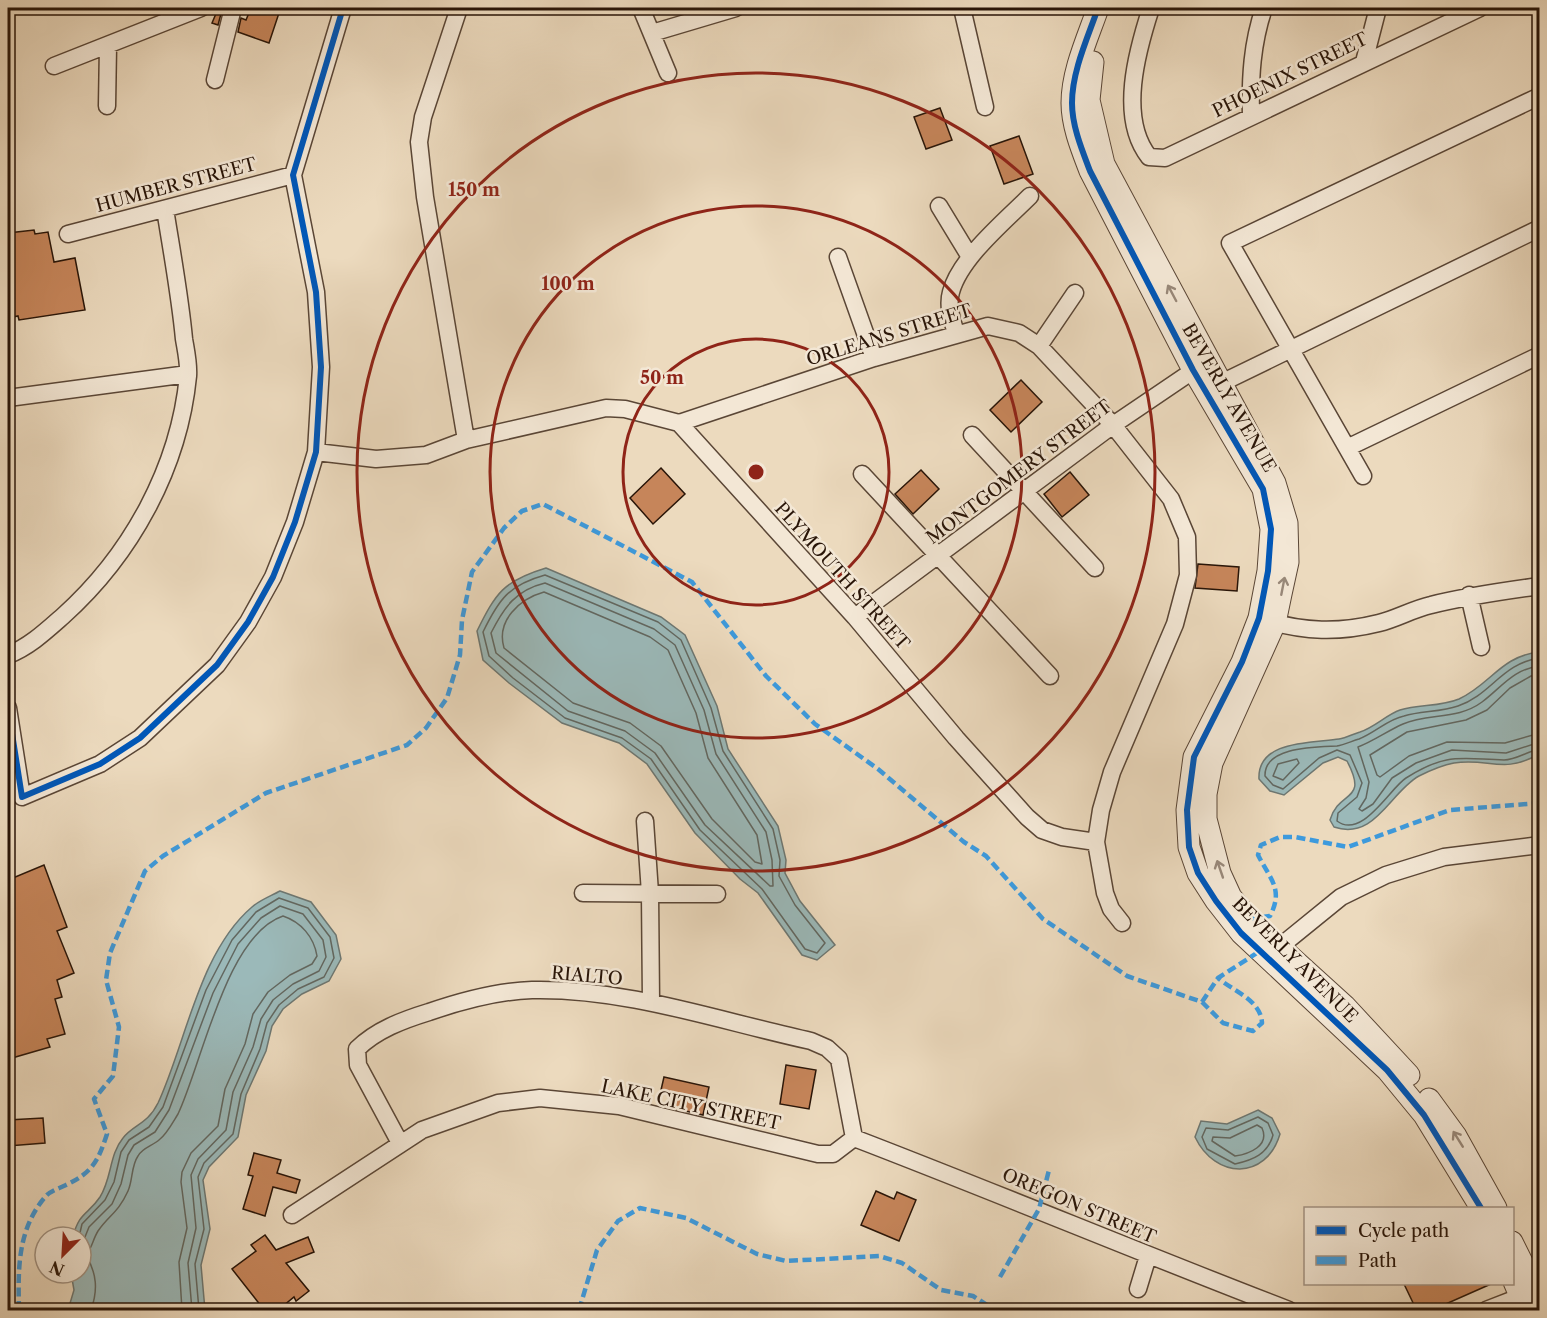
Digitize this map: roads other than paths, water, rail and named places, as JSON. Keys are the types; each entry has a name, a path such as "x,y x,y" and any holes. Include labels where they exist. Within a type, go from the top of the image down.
{"street":[{"path":"54,66 201,8"},
{"path":"215,80 233,8"},
{"path":"8,708 22,797 100,764 140,738 217,665 248,622 273,577 295,522 316,452 321,367 316,292 293,175 343,8"},
{"path":"459,8 423,117 419,142 425,197 466,440"},
{"path":"641,8 668,73"},
{"path":"652,33 736,8"},
{"path":"962,8 985,107"},
{"name":"BEVERLY AVENUE","path":"1098,8 1079,67 1072,103 1077,137 1090,171 1213,387 1275,483 1287,523 1288,562 1212,764 1206,794 1206,819 1220,873 1231,897 1273,951 1387,1070 1424,1115 1480,1207"},
{"name":"BEVERLY AVENUE","path":"1111,8 1091,69 1089,100 1104,164 1201,365"},
{"name":"PHOENIX STREET","path":"1151,8 1136,53 1133,82 1139,144 1149,157 1165,158 1251,115 1480,8"},
{"path":"1251,115 1250,83 1256,33 1264,8"},
{"path":"1364,62 1378,8"},
{"path":"107,106 108,46"},
{"path":"1363,476 1230,243 1539,96"},
{"name":"HUMBER STREET","path":"68,234 293,175"},
{"path":"956,333 950,311 951,293 970,257 1030,196"},
{"path":"939,206 970,257"},
{"path":"8,655 40,637 103,578 137,527 161,482 177,430 188,374 181,308 165,209"},
{"path":"1213,387 1539,228"},
{"path":"838,257 874,358"},
{"path":"1039,346 1075,293"},
{"name":"ORLEANS STREET","path":"679,423 874,358 956,333 988,326 1019,333 1039,346 1113,425 1171,499 1187,537 1188,575 1175,624 1112,772 1101,810 1096,842 1105,893 1111,909 1122,922"},
{"path":"1347,448 1539,355"},
{"name":"MONTGOMERY STREET","path":"855,617 1113,425 1201,365"},
{"path":"8,398 188,374"},
{"path":"316,452 386,458 426,455 466,440 606,408 625,409 679,423"},
{"name":"PLYMOUTH STREET","path":"679,423 855,617 956,738 1027,817 1042,830 1062,837 1096,842"},
{"path":"972,435 1095,568"},
{"path":"862,474 1050,676"},
{"path":"1267,620 1308,631 1339,630 1380,623 1419,608 1469,595 1539,586"},
{"path":"1469,595 1480,646"},
{"path":"645,821 650,893 651,1002"},
{"path":"1273,951 1341,897 1386,874 1444,857 1539,845"},
{"path":"583,893 717,894"},
{"name":"BEVERLY AVENUE","path":"1273,951 1345,1006 1409,1076 1456,1136 1495,1207"},
{"name":"RIALTO","path":"400,1143 358,1065 357,1049 371,1035 454,1003 531,990 651,1002 811,1041 827,1048 838,1059 854,1138"},
{"name":"LAKE CITY STREET","path":"292,1215 422,1130 464,1113 498,1103 540,1098 619,1106 818,1154 833,1154 854,1138"},
{"name":"OREGON STREET","path":"854,1138 1039,1209 1148,1256 1289,1311"},
{"path":"1514,1248 1531,1299"},
{"path":"1138,1289 1148,1256"},
{"path":"1514,1279 1531,1299"},
{"path":"1486,1311 1531,1299"}],"water":[{"path":"546,568 661,617 685,635 717,706 728,749 778,826 786,860 785,873 800,901 835,945 817,960 802,955 758,893 740,879 695,833 647,764 619,743 562,723 483,660 477,631 496,598 502,590 520,578"},
{"path":"1539,652 1539,754 1526,760 1505,764 1466,762 1436,768 1409,783 1371,821 1360,827 1348,829 1334,827 1330,820 1334,810 1354,790 1353,774 1347,761 1338,757 1323,763 1284,795 1270,791 1259,779 1261,766 1276,750 1301,743 1344,738 1365,730 1400,710 1459,699 1515,659"},
{"path":"280,891 311,902 336,935 341,959 329,981 302,994 283,1009 272,1026 266,1051 246,1095 238,1137 209,1167 203,1180 210,1229 201,1265 205,1310 68,1310 74,1290 73,1285 93,1285 93,1225 77,1225 104,1190 118,1145 127,1133 149,1116 158,1103 206,973 219,948 234,926 262,900"},
{"path":"1258,1110 1272,1118 1280,1134 1273,1149 1264,1160 1252,1167 1240,1169 1227,1167 1215,1161 1204,1151 1195,1137 1201,1121 1227,1124"}]}
